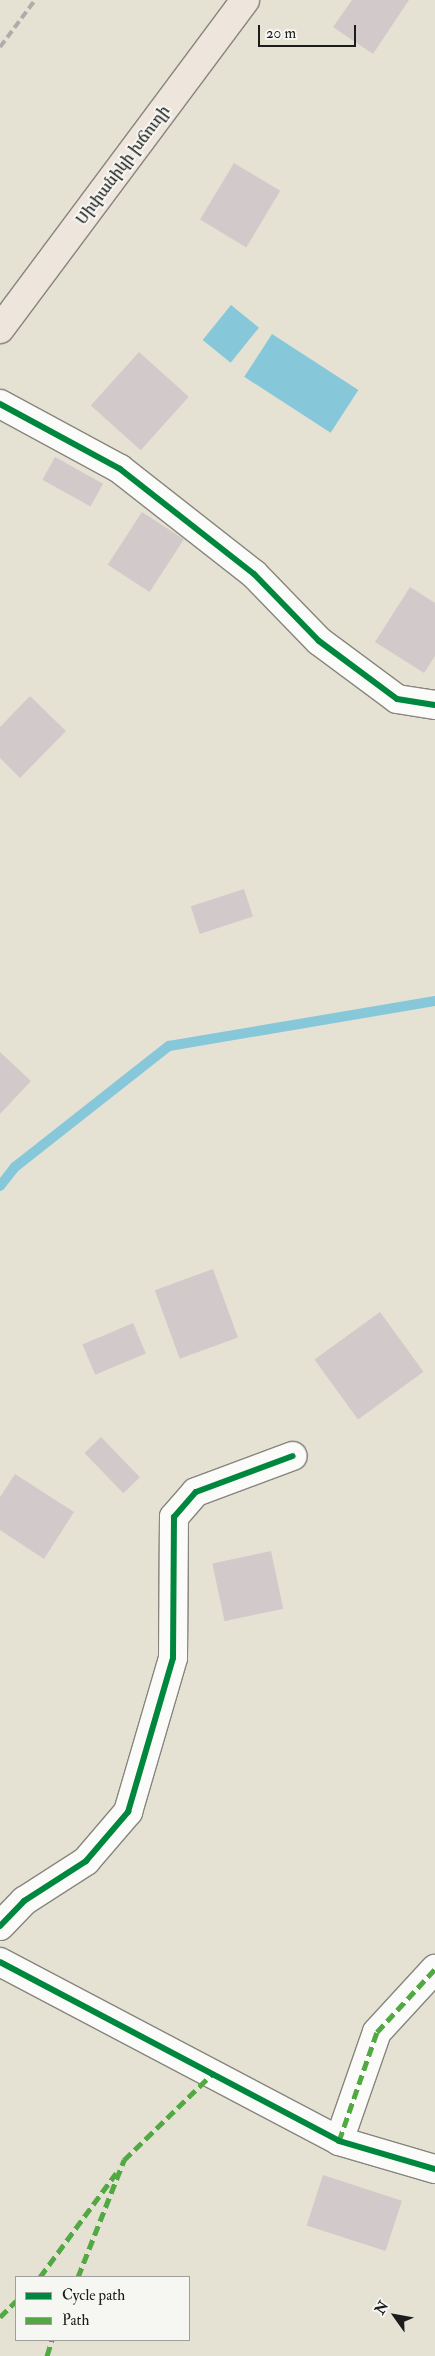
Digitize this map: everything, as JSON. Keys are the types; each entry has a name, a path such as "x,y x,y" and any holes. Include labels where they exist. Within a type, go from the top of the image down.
{"main road":[{"name":"Սիփանիկի խճուղի","path":"0,329 246,0"}],"street":[{"path":"0,404 120,469 254,574 319,641 397,699 435,705"},
{"path":"0,1926 24,1901 86,1861 128,1812 173,1658 174,1517 196,1492 293,1456"},
{"path":"0,1962 339,2141 435,2169"},
{"path":"339,2141 378,2032 435,1969"}],"water":[{"path":"231,305 259,328 231,363 203,340"},
{"path":"272,334 358,390 331,433 244,377"}],"building":[{"path":"352,0 409,0 373,54 333,27"},
{"path":"234,163 280,191 246,247 200,220"},
{"path":"139,352 189,397 141,450 91,406"},
{"path":"55,457 103,484 90,506 42,480"},
{"path":"142,512 184,539 150,592 108,565"},
{"path":"410,587 435,603 435,656 424,673 375,642"},
{"path":"30,696 66,731 20,778 0,758 0,727"},
{"path":"244,889 253,917 200,934 191,906"},
{"path":"0,1052 31,1081 0,1114"},
{"path":"213,1269 238,1338 180,1359 155,1290"},
{"path":"380,1312 423,1372 358,1419 314,1360"},
{"path":"133,1323 146,1353 95,1375 82,1344"},
{"path":"101,1437 140,1477 123,1493 84,1453"},
{"path":"15,1474 74,1512 44,1559 0,1530 0,1497"},
{"path":"271,1551 283,1609 225,1621 212,1563"},
{"path":"323,2175 402,2201 386,2251 307,2225"}],"waterway":[{"path":"0,1186 15,1167 169,1046 435,1001"}],"railway":[{"path":"0,47 35,0"}],"marked path":[{"path":"339,2141 377,2032 435,1969"},
{"path":"78,2276 124,2160 211,2075"},
{"path":"41,2276 116,2173"},
{"path":"0,2317 15,2302"},
{"path":"47,2356 52,2341"}],"cycle path":[{"path":"0,404 120,469 254,574 319,641 397,699 435,705"},
{"path":"0,1926 24,1901 86,1861 128,1812 173,1658 174,1517 196,1492 293,1456"},
{"path":"0,1962 339,2141 435,2169"}]}
